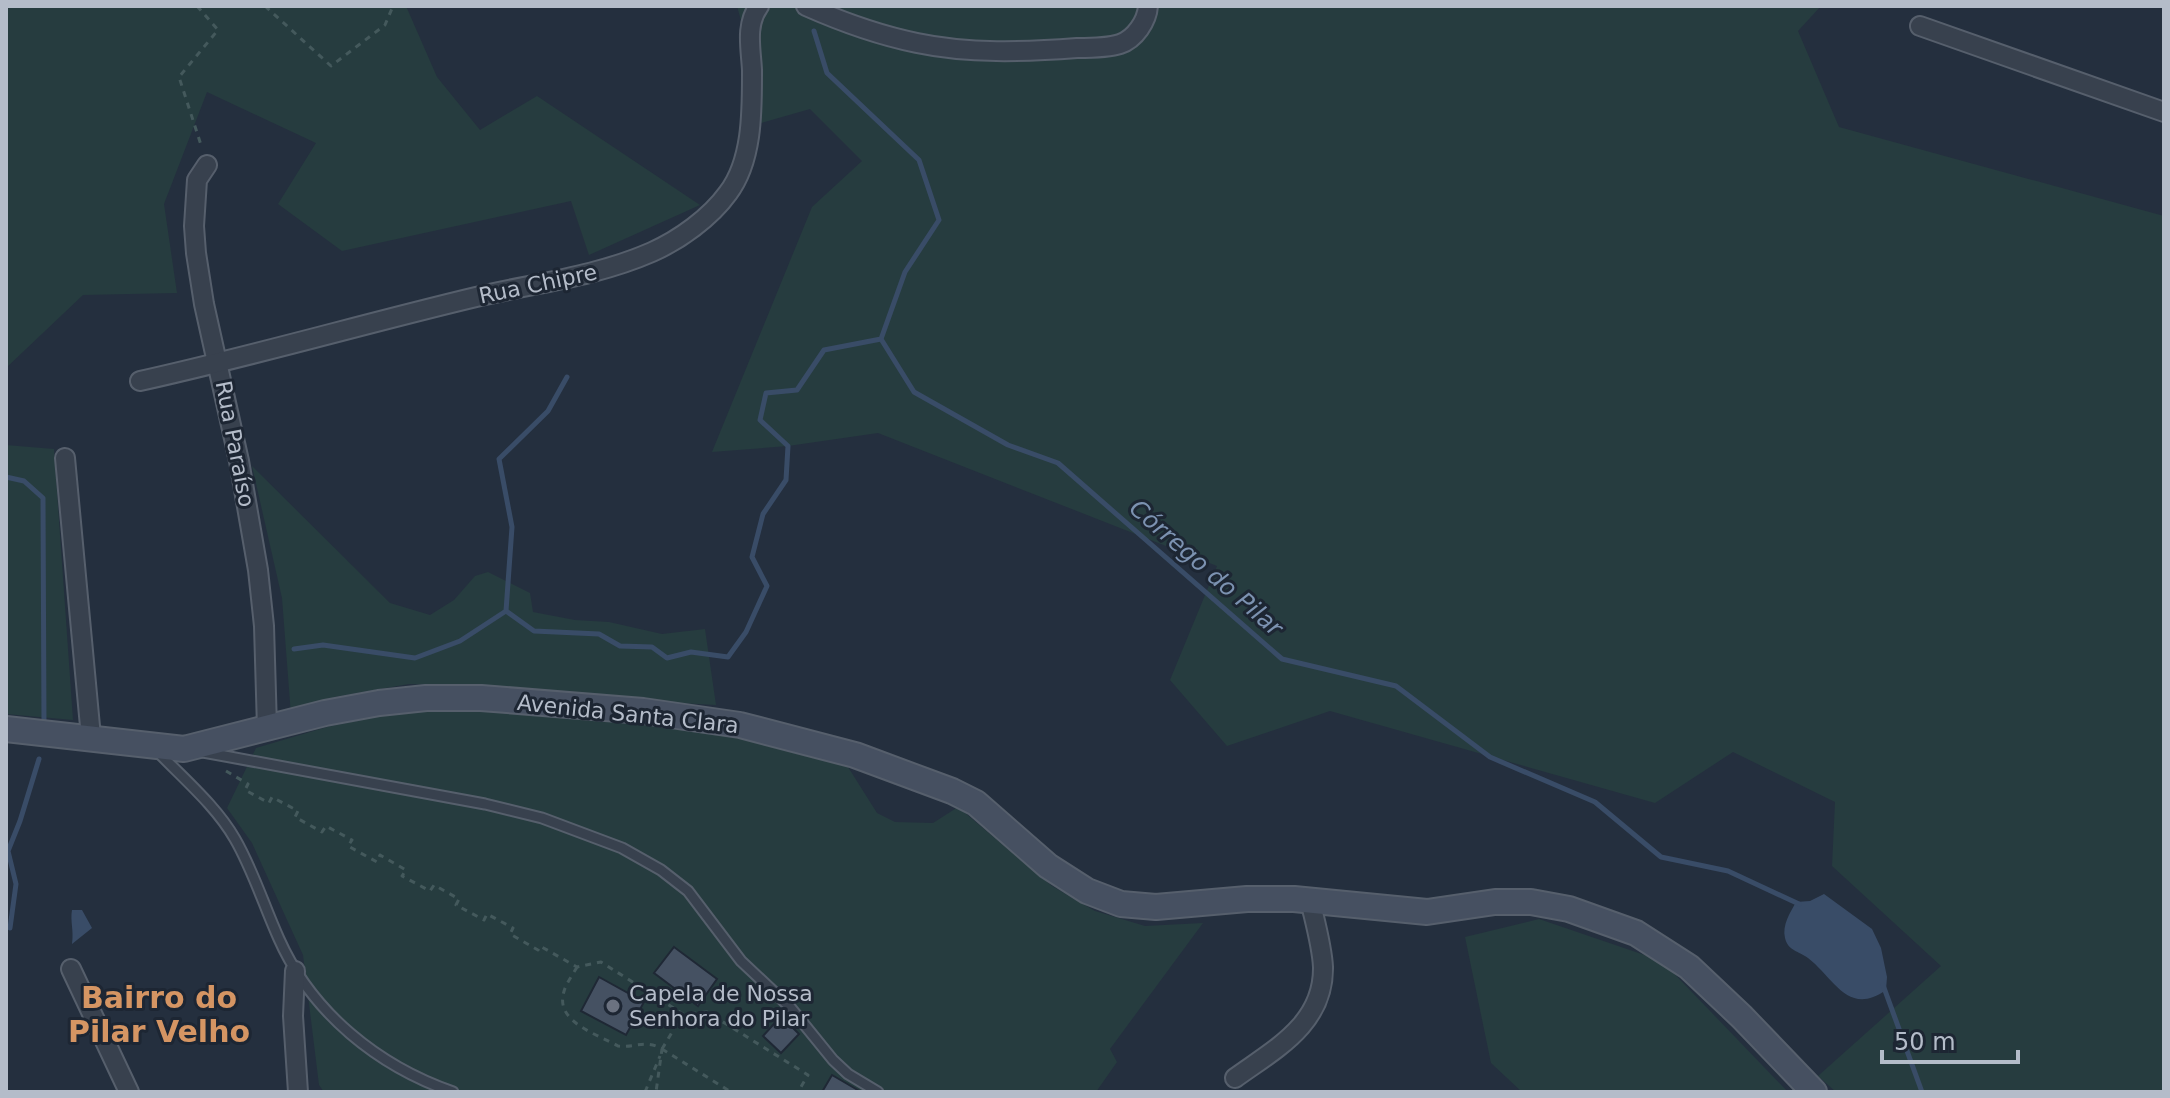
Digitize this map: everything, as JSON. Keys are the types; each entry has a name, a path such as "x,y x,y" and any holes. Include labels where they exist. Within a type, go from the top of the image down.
{"street":[{"name":"Rua Chipre","path":"140,381 479,296 585,275 653,252 686,232 728,193 741,169 748,140 752,96 750,32 752,18 759,6"},
{"path":"806,6 855,28 914,42 948,49 1003,51 1121,44 1136,34 1148,6"},
{"path":"1920,26 2164,112"},
{"name":"Rua Paraíso","path":"207,165 197,180 194,226 204,304 219,363 258,570 264,626 267,728"},
{"path":"65,458 91,737"},
{"name":"Avenida Santa Clara","path":"6,729 184,749 379,703 426,698 481,698 643,711 740,725 855,755 952,791 976,803 1048,866 1087,891 1121,904 1156,907 1247,899 1310,900 1393,911 1427,912 1495,902 1531,902 1569,909 1636,933 1689,967 1814,1092"},
{"path":"1235,1078 1292,1037 1311,1017 1321,992 1323,966 1310,900"},
{"path":"71,969 129,1092"},
{"path":"295,971 293,1016 298,1092"}],"lane":[{"path":"154,747 219,816 234,838 295,971 327,1011 368,1051 423,1082 453,1092"},
{"path":"184,749 485,804 542,818 622,848 661,870 688,891 732,952 790,1007 833,1060 848,1074 878,1092"}],"path":[{"path":"197,6 218,30 179,77 207,165"},
{"path":"265,6 331,66 385,25 393,6"},
{"path":"224,771 248,784 245,790 269,803 272,797 298,811 295,817 322,832 326,826 352,840 348,846 377,862 380,855 406,870 402,876 430,891 434,885 459,899 456,905 484,920 487,914 513,928 510,934 577,967 601,962 683,1014 707,1012 808,1075 798,1092"},
{"path":"577,967 563,996 565,1013 571,1020 618,1046 648,1042 731,1092"},
{"path":"645,1092 662,1049 683,1014"},
{"path":"656,1092 662,1049"}],"green space":[{"path":"6,6 406,6 437,77 480,130 537,96 700,205 589,255 571,201 342,251 278,204 316,143 207,92 164,204 177,293 83,295 6,368"},
{"path":"737,6 1821,6 1798,31 1839,127 2164,216 2164,1092 1836,1092 1818,1076 1941,966 1832,866 1835,802 1733,752 1655,803 1330,711 1227,746 1170,680 1217,566 878,433 788,446 712,452 812,207 862,161 810,109 754,125 757,79"},
{"path":"6,445 54,449 73,720 6,714"},
{"path":"252,466 390,603 430,615 454,600 475,576 488,572 530,593 533,612 575,620 609,622 662,634 705,629 716,705 607,699 521,689 409,684 335,697 291,715 282,598"},
{"path":"428,706 654,726 737,738 848,767 877,813 895,822 933,823 958,807 1052,886 1095,911 1145,926 1203,923 1110,1049 1117,1062 1096,1092 324,1092 319,1085 303,955 252,843 227,808 256,748 327,727"},
{"path":"1539,919 1662,961 1788,1092 1522,1092 1491,1063 1465,937"}],"water":[{"path":"1824,894 1872,929 1881,948 1887,977 1886,990 1873,997 1851,997 1808,958 1789,946 1785,928 1796,902 1810,901"},
{"path":"72,910 82,910 92,928 72,944 71,918"}],"building":[{"path":"674,947 717,979 698,1006 654,973"},
{"name":"Capela de Nossa Senhora do Pilar","path":"599,977 644,1002 626,1035 581,1011"},
{"path":"781,1016 799,1034 781,1053 763,1036"},
{"path":"832,1075 861,1092 822,1092"}],"waterway":[{"path":"506,611 534,631 599,634 620,646 652,647 667,658 691,652 728,657 746,632 767,586 752,557 763,514 786,480 788,446 760,420 766,393 797,390 824,350 881,339 905,272 939,220 919,160 827,73 814,31"},
{"name":"Córrego do Pilar","path":"881,339 914,392 1008,445 1058,463 1282,659 1396,686 1490,757 1595,802 1661,857 1728,871 1799,904"},
{"path":"294,649 323,645 415,658 460,641 506,611 512,527 499,459 548,411 567,377"},
{"path":"6,477 24,481 43,498 44,726"},
{"path":"10,928 16,884 8,851 39,759"},
{"name":"Córrego do Pilar","path":"1883,985 1922,1092"}],"place":[{"name":"Capela de Nossa Senhora do Pilar","path":"613,1006"}],"district":[{"name":"Bairro do Pilar Velho","path":"159,1014"}]}
